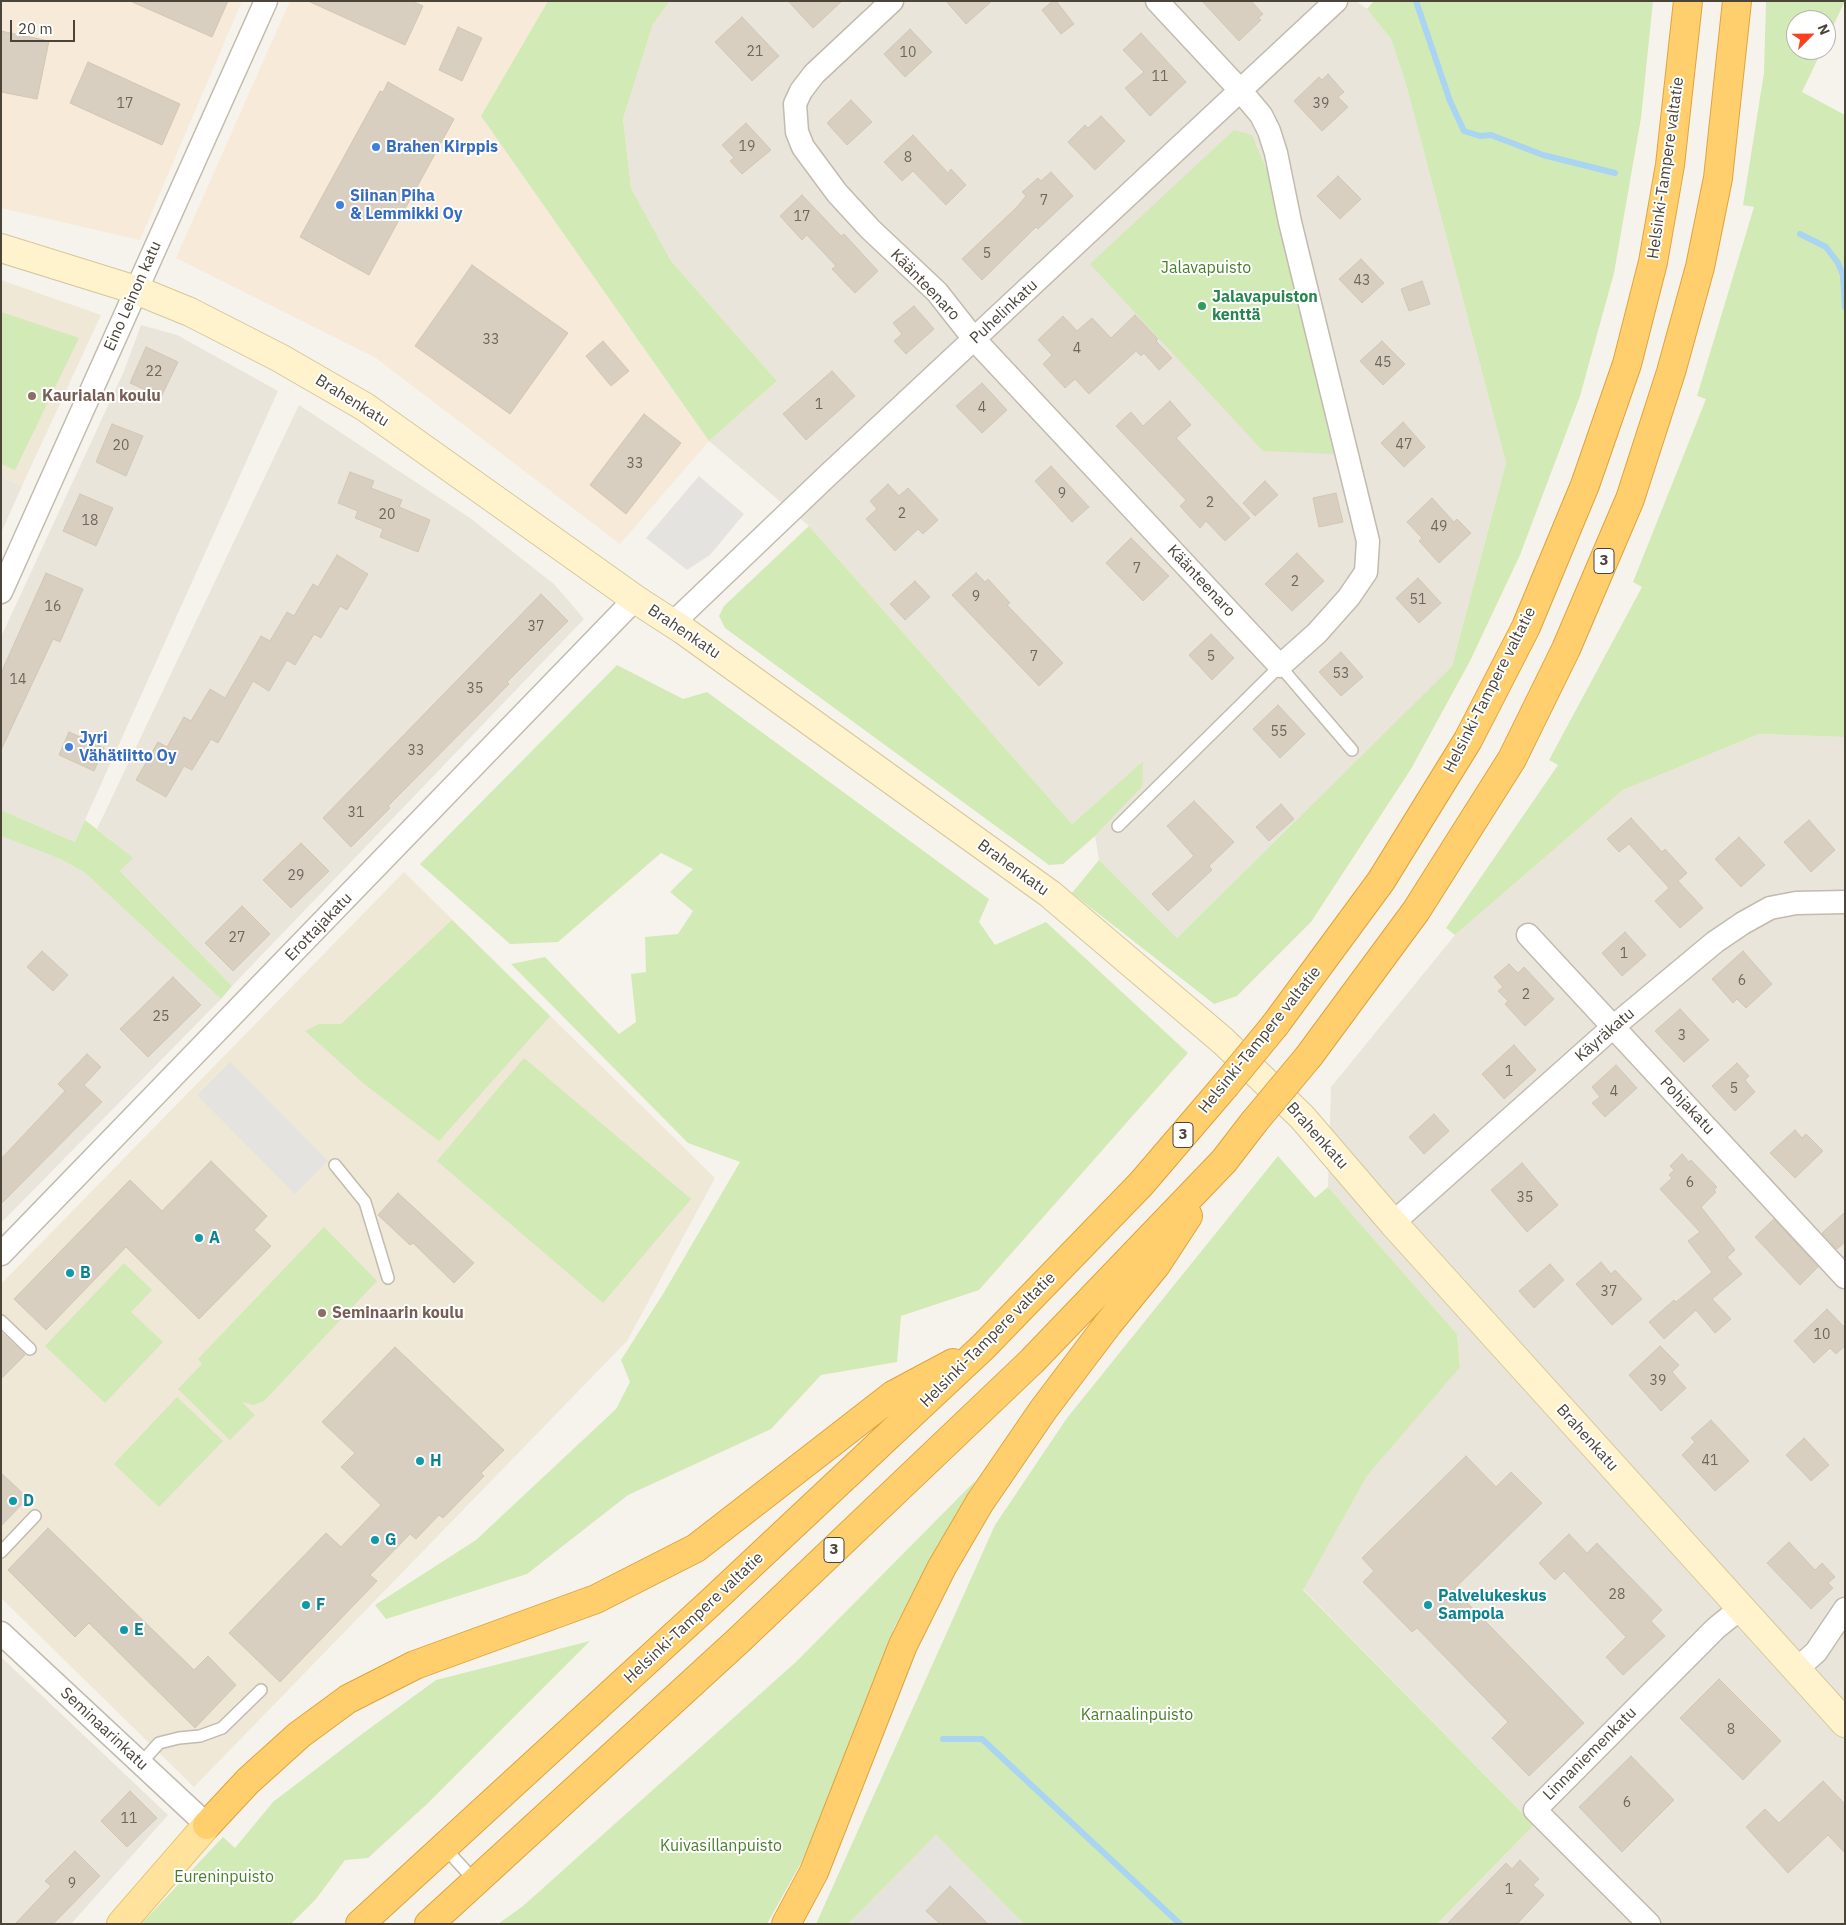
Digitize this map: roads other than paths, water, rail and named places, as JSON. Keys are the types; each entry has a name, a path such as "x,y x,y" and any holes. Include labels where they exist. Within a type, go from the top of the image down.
{"highway":[{"name":"Helsinki-Tampere valtatie","path":"360,1924 710,1603 983,1347 1141,1184 1275,1025 1381,882 1468,740 1526,628 1584,485 1627,364 1653,262 1670,165 1688,1"},
{"name":"3","path":"429,1924 739,1640 1032,1361 1224,1161 1309,1056 1416,911 1512,759 1566,649 1630,499 1671,372 1700,267 1718,178 1737,1"},
{"path":"786,1924 814,1872 902,1645 942,1567 980,1502 1038,1417 1108,1324 1156,1265 1224,1161"},
{"path":"207,1825 248,1781 292,1742 348,1699 415,1665 596,1599 696,1548 893,1395 983,1347"}],"main road":[{"name":"Brahenkatu","path":"1,248 136,290 190,312 280,358 365,407 636,599 673,623 1050,894 1223,1041 1302,1117 1393,1223 1845,1723"},
{"path":"121,1924 207,1825"}],"street":[{"name":"Eino Leinon katu","path":"1,592 266,1"},
{"name":"Käänteenaro","path":"892,1 814,74 801,91 795,104 797,132 803,147 838,193 904,263 937,292 974,339 1280,666"},
{"path":"1156,1 1261,115 1276,153 1290,222 1368,541 1366,572 1350,598 1317,633 1280,666"},
{"name":"Puhelinkatu","path":"673,623 1336,1"},
{"name":"Erottajakatu","path":"1,1254 636,599"},
{"name":"Käyräkatu","path":"1393,1223 1613,1027 1715,942 1743,922 1770,908 1796,903 1845,902"},
{"name":"Pohjakatu","path":"1528,935 1845,1277"},
{"name":"Linnaniemenkatu","path":"1648,1924 1535,1810 1716,1628 1741,1608"},
{"path":"1797,1669 1816,1652 1845,1609"},
{"name":"Seminaarinkatu","path":"2,1634 207,1825"}],"lane":[{"path":"1118,826 1280,666 1352,750"},
{"path":"335,1165 365,1202 388,1278"},
{"path":"1,1321 30,1349"},
{"path":"1,1552 35,1516"},
{"path":"141,1763 159,1744 167,1740 200,1736 222,1728 261,1690"},
{"path":"444,1847 475,1882"}],"waterway":[{"path":"1416,1 1450,101 1464,131 1480,136 1491,135 1543,155 1615,173"},
{"path":"1800,234 1826,247 1838,263 1843,275 1845,307"},
{"path":"943,1739 982,1739 1180,1924"}],"place":[{"name":"Brahen Kirppis","path":"376,147"},
{"name":"Siinan Piha & Lemmikki Oy","path":"340,205"},
{"name":"Jalavapuiston kenttä","path":"1202,306"},
{"name":"Kaurialan koulu","path":"32,396"},
{"name":"Jyri Vähätiitto Oy","path":"69,747"},
{"name":"A","path":"199,1238"},
{"name":"B","path":"70,1273"},
{"name":"Seminaarin koulu","path":"322,1313"},
{"name":"H","path":"420,1461"},
{"name":"D","path":"13,1501"},
{"name":"G","path":"375,1540"},
{"name":"F","path":"306,1605"},
{"name":"Palvelukeskus Sampola","path":"1428,1605"},
{"name":"E","path":"124,1630"}],"park label":[{"name":"Jalavapuisto","path":"1206,268"},
{"name":"Karnaalinpuisto","path":"1137,1715"},
{"name":"Kuivasillanpuisto","path":"721,1846"},
{"name":"Eureninpuisto","path":"224,1877"}]}
